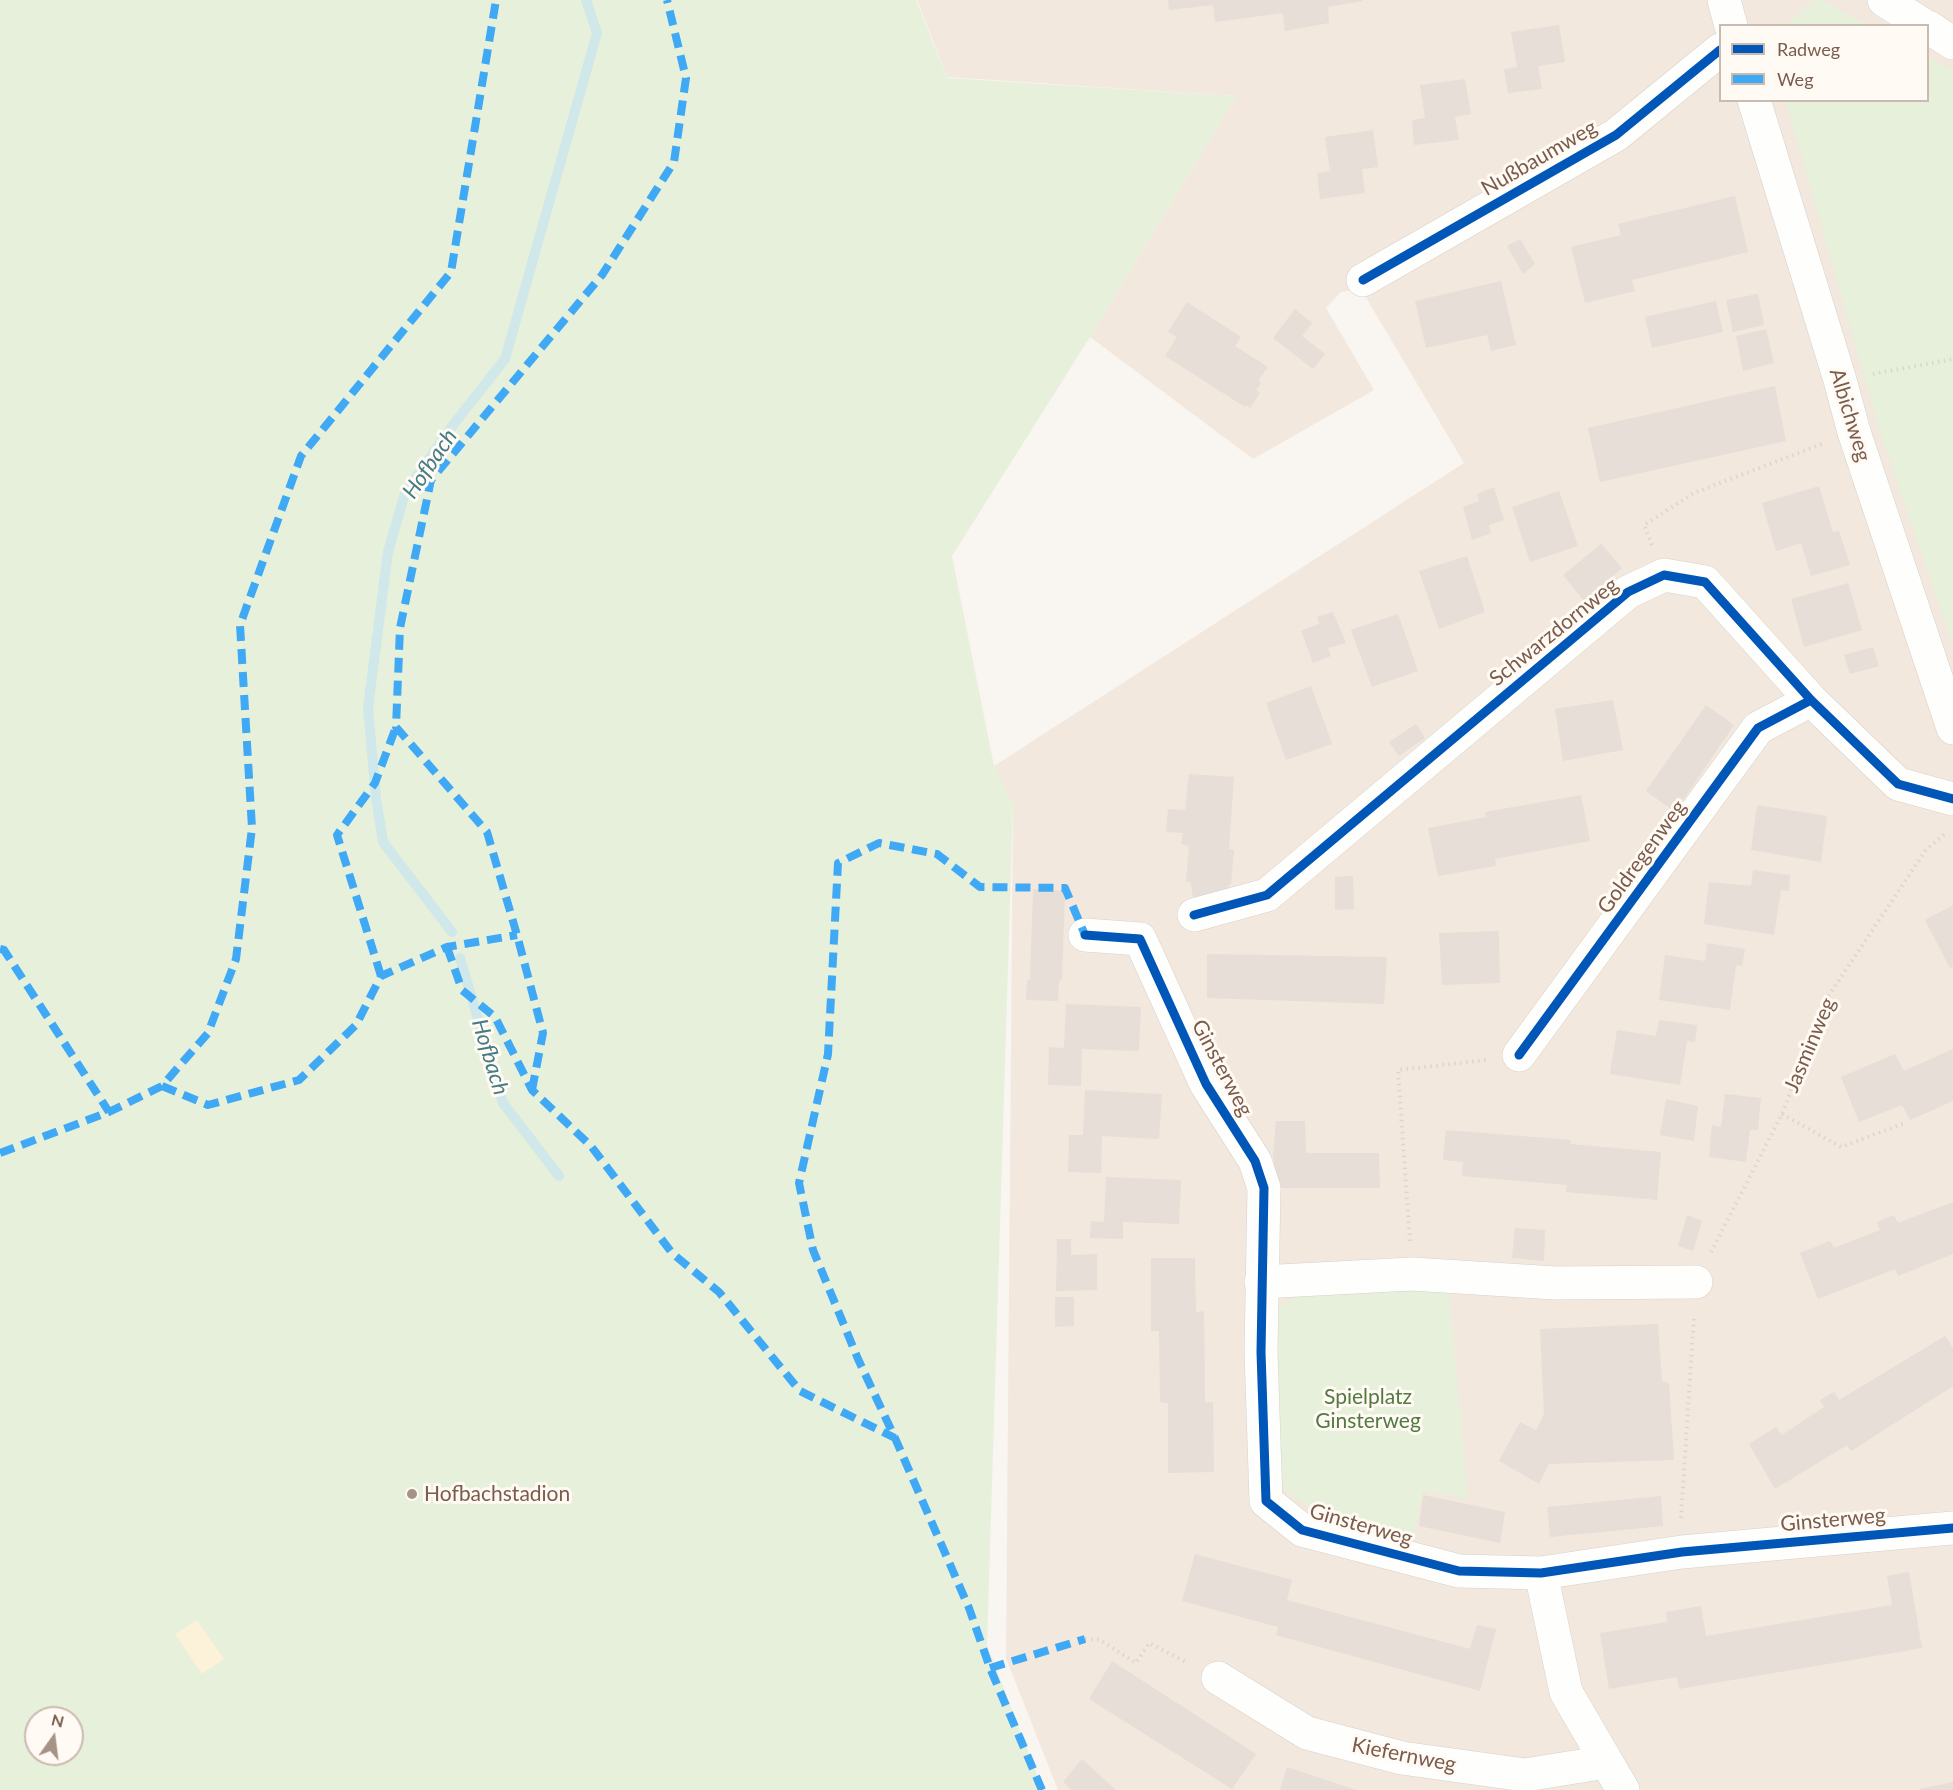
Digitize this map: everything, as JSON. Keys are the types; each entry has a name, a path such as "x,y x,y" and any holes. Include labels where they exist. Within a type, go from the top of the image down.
{"street":[{"path":"1724,0 1730,24"},
{"path":"1884,0 1923,24"},
{"path":"1929,28 1953,43"},
{"name":"Nußbaumweg","path":"1363,280 1616,135 1719,51"},
{"name":"Albichweg","path":"1755,102 1854,432 1953,728"},
{"path":"1664,575 1706,582 1811,700 1898,784 1953,799"},
{"name":"Schwarzdornweg","path":"1194,915 1267,895 1628,592 1664,575"},
{"name":"Goldregenweg","path":"1519,1056 1758,728 1811,700"},
{"name":"Ginsterweg","path":"1085,935 1140,939 1206,1084 1255,1161 1264,1188 1261,1376 1266,1501 1302,1530 1459,1571 1541,1573 1682,1552 1953,1528"},
{"path":"1261,1282 1412,1274 1555,1282 1696,1282"},
{"path":"1541,1573 1566,1692 1623,1790"},
{"name":"Kiefernweg","path":"1218,1678 1307,1733 1402,1758 1526,1776 1606,1761"}],"path":[{"path":"1840,380 1953,359"},
{"path":"1664,575 1644,525 1694,493 1854,432"},
{"path":"1412,1274 1398,1070 1519,1056"},
{"path":"1782,1113 1841,1147 1905,1123"},
{"path":"1085,1639 1100,1640 1136,1663 1149,1643 1218,1678"}],"shaded area":[{"path":"917,0 1953,0 1953,1790 1058,1790 1006,1658 1013,804 994,766 1464,463 1361,289 1341,292 1326,308 1374,390 1253,459 1090,337 1236,96 947,77"}],"green space":[{"path":"0,0 916,0 947,78 1236,96 1090,337 952,556 994,766 1013,804 987,1645 1043,1790 0,1790"},
{"path":"1814,0 1821,0 1866,24 1787,24"},
{"path":"1929,58 1953,71 1953,646 1880,431 1786,102 1929,102"},
{"name":"Spielplatz Ginsterweg","path":"1310,1286 1449,1288 1468,1499 1423,1490 1414,1541 1311,1509 1277,1483 1276,1310"}],"sand":[{"path":"197,1620 224,1659 202,1674 175,1634"}],"building":[{"path":"1168,0 1363,1 1328,7 1329,23 1285,31 1283,13 1215,22 1213,5 1169,10"},
{"path":"1559,25 1565,62 1538,66 1542,89 1508,93 1504,69 1517,67 1511,32"},
{"path":"1465,79 1471,114 1455,117 1459,140 1414,145 1412,120 1425,118 1420,85"},
{"path":"1373,130 1378,167 1362,169 1365,193 1320,199 1317,173 1330,171 1325,137"},
{"path":"1735,196 1748,252 1632,280 1635,291 1585,303 1571,247 1621,235 1618,224"},
{"path":"1520,239 1535,264 1523,274 1507,246"},
{"path":"1501,281 1516,345 1491,351 1487,335 1426,348 1415,301"},
{"path":"1758,294 1764,325 1733,332 1726,300"},
{"path":"1716,301 1723,332 1652,348 1645,317"},
{"path":"1187,302 1241,337 1235,346 1268,367 1258,381 1261,383 1256,390 1260,393 1250,408 1165,356 1177,337 1168,332"},
{"path":"1295,309 1312,323 1302,336 1325,354 1313,369 1273,338"},
{"path":"1766,329 1774,363 1743,371 1736,336"},
{"path":"1775,386 1786,441 1600,482 1588,428"},
{"path":"1819,486 1833,532 1839,531 1850,565 1811,576 1801,543 1776,551 1762,503"},
{"path":"1494,487 1504,520 1489,525 1491,533 1472,540 1463,507 1479,501 1477,494"},
{"path":"1559,491 1578,546 1530,562 1512,507"},
{"path":"1601,544 1622,568 1584,601 1563,575"},
{"path":"1467,556 1485,612 1439,629 1419,571"},
{"path":"1848,583 1862,630 1804,647 1791,599"},
{"path":"1333,612 1346,643 1328,648 1331,656 1313,663 1301,631 1319,624 1317,617"},
{"path":"1398,614 1418,671 1372,687 1351,630"},
{"path":"1873,647 1879,666 1850,674 1844,655"},
{"path":"1311,686 1332,744 1286,760 1266,703"},
{"path":"1613,700 1623,750 1563,761 1555,709"},
{"path":"1706,705 1734,725 1675,812 1646,791"},
{"path":"1416,724 1425,738 1399,756 1389,742"},
{"path":"1189,774 1234,777 1229,849 1234,850 1228,898 1194,906 1191,883 1186,881 1189,846 1181,844 1183,833 1166,832 1168,809 1185,810"},
{"path":"1581,795 1590,841 1495,859 1496,866 1438,876 1428,828 1486,817 1485,812"},
{"path":"1757,805 1827,816 1821,862 1751,850"},
{"path":"1753,870 1790,875 1789,891 1781,890 1774,935 1704,924 1709,882 1751,886"},
{"path":"1353,876 1354,909 1335,910 1335,877"},
{"path":"1033,889 1065,891 1062,980 1059,981 1058,1001 1026,1000 1027,980 1030,980"},
{"path":"1953,905 1953,966 1950,968 1925,920"},
{"path":"1499,931 1500,983 1442,985 1439,933"},
{"path":"1707,943 1745,949 1742,966 1736,965 1730,1010 1659,1000 1665,955 1705,961"},
{"path":"1207,954 1387,957 1384,1004 1207,998"},
{"path":"1066,1004 1141,1007 1139,1051 1082,1049 1081,1086 1048,1085 1049,1047 1064,1048"},
{"path":"1659,1020 1697,1025 1695,1042 1687,1041 1680,1085 1610,1074 1617,1030 1656,1036"},
{"path":"1953,1049 1953,1101 1910,1120 1902,1105 1859,1122 1841,1077 1895,1054 1904,1071"},
{"path":"1085,1090 1162,1094 1159,1139 1102,1136 1101,1173 1068,1172 1069,1135 1083,1135"},
{"path":"1725,1094 1761,1098 1758,1130 1750,1130 1746,1162 1709,1157 1712,1125 1721,1127"},
{"path":"1666,1099 1698,1106 1694,1141 1660,1135"},
{"path":"1276,1121 1305,1121 1306,1153 1379,1153 1380,1188 1276,1188 1273,1154"},
{"path":"1446,1130 1571,1140 1570,1144 1661,1152 1657,1200 1566,1192 1567,1185 1462,1176 1463,1162 1443,1160"},
{"path":"1106,1177 1181,1180 1179,1224 1123,1222 1123,1239 1090,1238 1091,1221 1104,1222"},
{"path":"1953,1202 1953,1254 1898,1276 1895,1269 1818,1299 1800,1253 1830,1241 1834,1248 1880,1230 1877,1222 1894,1215 1898,1223"},
{"path":"1687,1215 1702,1221 1693,1251 1678,1246"},
{"path":"1515,1228 1545,1230 1544,1261 1512,1258"},
{"path":"1057,1239 1071,1239 1071,1255 1097,1254 1097,1290 1056,1291"},
{"path":"1151,1258 1195,1258 1196,1312 1204,1311 1205,1402 1213,1402 1214,1472 1168,1473 1168,1403 1160,1402 1159,1331 1151,1331"},
{"path":"1055,1297 1074,1297 1074,1326 1055,1327"},
{"path":"1658,1324 1662,1381 1669,1383 1674,1460 1549,1464 1539,1484 1499,1461 1520,1422 1536,1430 1544,1414 1540,1329"},
{"path":"1945,1336 1953,1348 1953,1386 1851,1451 1847,1445 1775,1489 1749,1444 1776,1427 1782,1435 1824,1407 1820,1400 1834,1392 1839,1400"},
{"path":"1423,1495 1505,1512 1500,1543 1419,1526"},
{"path":"1661,1496 1663,1526 1550,1537 1547,1507"},
{"path":"1195,1554 1292,1580 1287,1600 1470,1649 1477,1625 1496,1629 1480,1691 1276,1635 1278,1627 1182,1601"},
{"path":"1909,1572 1922,1648 1679,1689 1677,1677 1609,1689 1600,1633 1667,1622 1666,1612 1701,1606 1706,1636 1892,1605 1887,1576"},
{"path":"1112,1661 1256,1754 1232,1789 1089,1699"},
{"path":"1082,1759 1116,1790 1072,1790 1063,1782"},
{"path":"1287,1767 1356,1790 1280,1790"},
{"path":"1953,1782 1953,1790 1920,1790 1920,1789"}],"waterway":[{"name":"Hofbach","path":"452,932 383,842 376,798 368,708 388,552 405,493 453,425 505,359 597,33 586,0"},
{"name":"Hofbach","path":"460,958 503,1103 559,1176"}],"marked path":[{"path":"0,1153 109,1112 162,1086 208,1033 236,959 252,828 240,625 301,456 451,272 496,0"},
{"path":"532,1090 543,1033 487,832 396,727 400,628 431,480 602,275 674,162 686,78 667,0"},
{"path":"381,976 337,835 375,783 396,727"},
{"path":"1042,1790 990,1668 969,1608 858,1359 813,1250 799,1183 828,1054 838,863 879,843 937,854 980,887 1065,888 1085,935"},
{"path":"162,1086 208,1105 299,1080 356,1025 381,976 447,947 517,935"},
{"path":"447,947 462,990 495,1017 532,1090 591,1146 672,1253 719,1292 800,1391 895,1438"},
{"path":"0,949 4,950 109,1112"},
{"path":"990,1668 1085,1639"}],"cycle path":[{"path":"1363,280 1616,135 1719,51"},
{"path":"1194,915 1267,895 1628,592 1664,575 1705,582 1811,700 1898,784 1953,799"},
{"path":"1519,1055 1758,728 1811,700"},
{"path":"1085,935 1140,939 1206,1084 1255,1161 1264,1188 1261,1352 1266,1501 1302,1530 1459,1571 1541,1573 1682,1552 1953,1528"}],"place":[{"name":"Hofbachstadion","path":"412,1494"}]}
